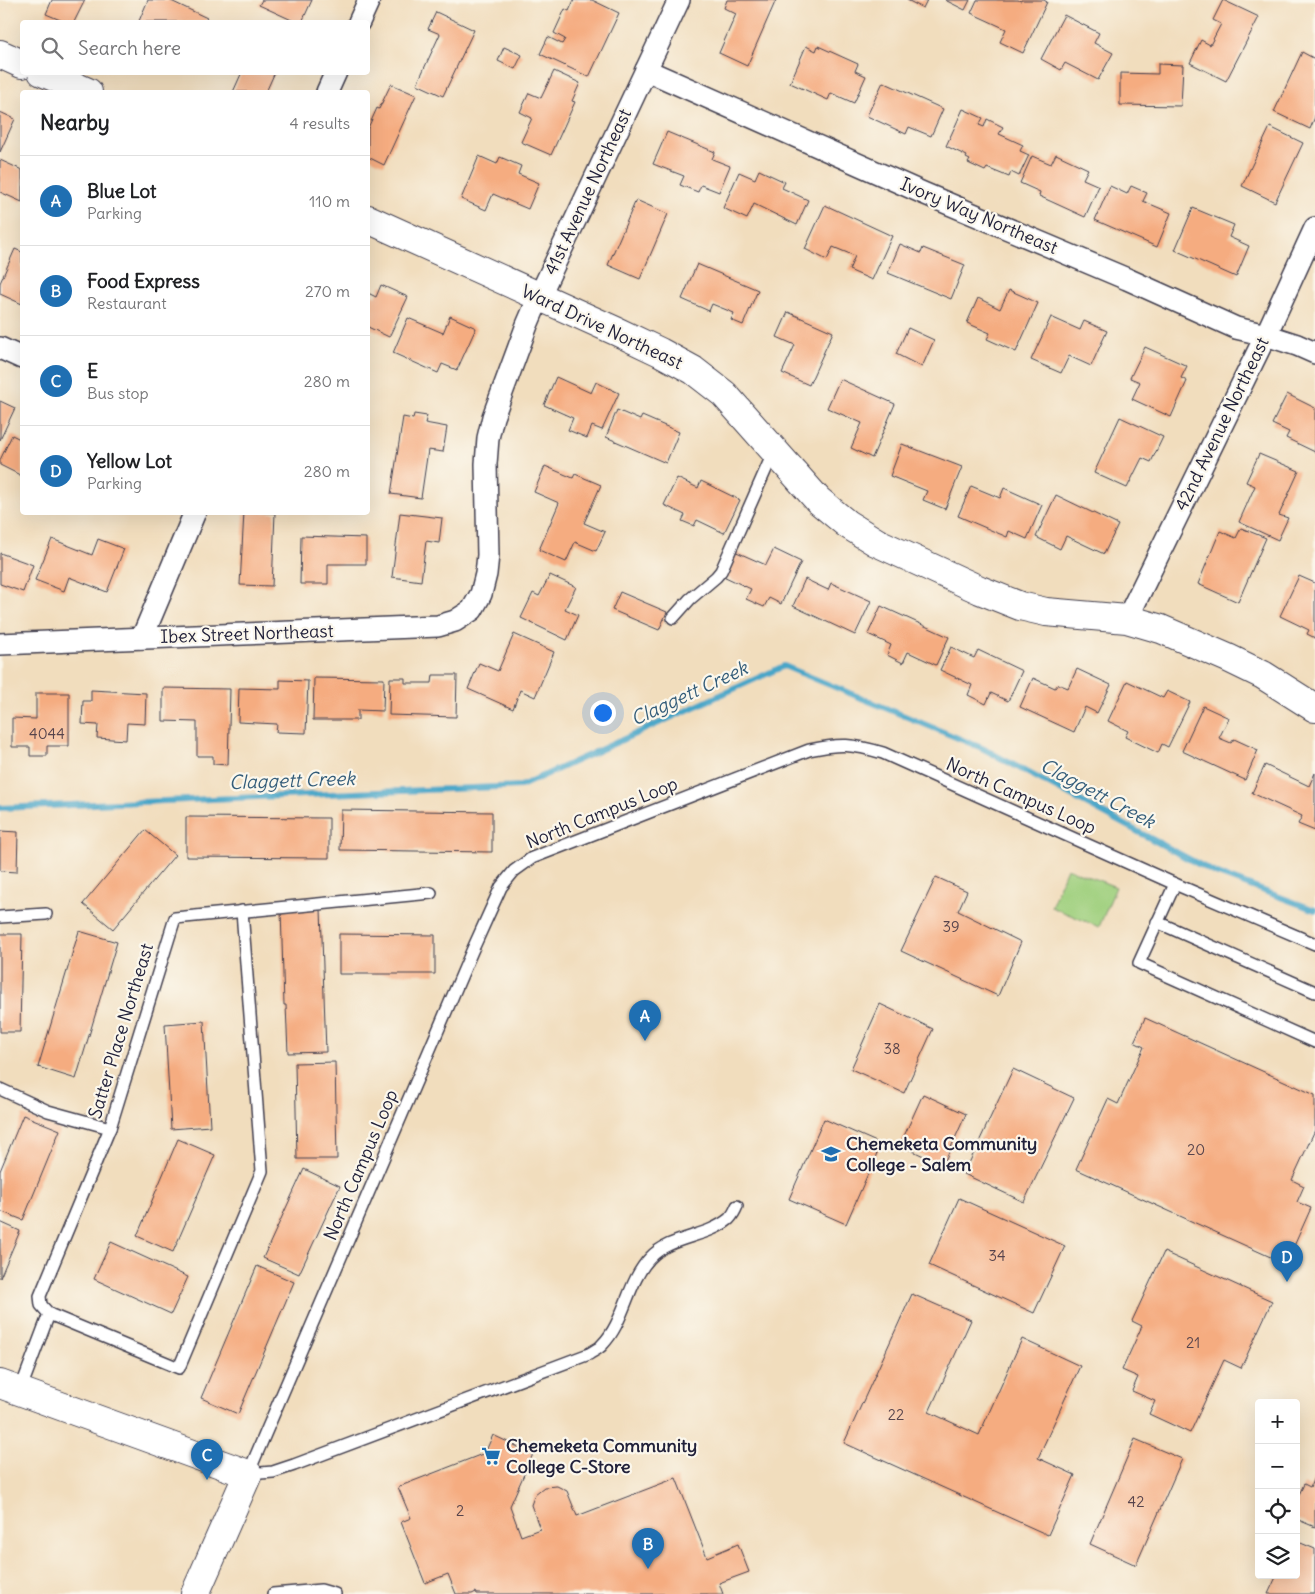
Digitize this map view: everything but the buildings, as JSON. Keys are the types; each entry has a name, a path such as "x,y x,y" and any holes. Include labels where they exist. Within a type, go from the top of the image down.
{"street":[{"path":"360,20 369,0"},
{"name":"41st Avenue Northeast","path":"480,594 486,574 488,555 486,464 488,438 493,417 539,296 679,0"},
{"path":"0,54 20,63"},
{"name":"Ivory Way Northeast","path":"646,70 923,193 1127,279 1236,328 1266,335 1315,353"},
{"path":"49,75 83,90"},
{"path":"328,90 335,75"},
{"name":"Ward Drive Northeast","path":"370,220 660,352 693,370 724,394 818,500 847,524 876,542 980,590 1020,606 1046,612 1127,619 1161,629 1263,675 1315,708"},
{"name":"42nd Avenue Northeast","path":"1127,619 1266,335 1315,228"},
{"path":"0,348 20,357"},
{"path":"142,638 194,515"},
{"name":"Ibex Street Northeast","path":"0,644 438,626 455,621 472,610 480,594"},
{"path":"10,1388 248,1474 195,1594"}],"lane":[{"path":"673,618 720,571 774,451"},
{"name":"North Campus Loop","path":"248,1474 501,887 514,871 532,858 809,750 834,744 860,746 883,753 1175,884 1315,944"},
{"path":"1175,884 1139,964 1315,1042"},
{"name":"Satter Place Northeast","path":"49,1314 41,1305 40,1296 110,1128 175,918 431,893"},
{"path":"10,1388 49,1314 179,1368 262,1171 242,911"},
{"path":"0,917 46,914"},
{"path":"1157,922 1315,992"},
{"path":"0,1089 48,1111 110,1128"},
{"path":"248,1474 273,1472 294,1465 589,1354 601,1346 612,1331 638,1273 650,1258 661,1248 715,1228 730,1218 737,1206"},
{"path":"273,1594 321,1590 335,1594"}],"green space":[{"path":"1067,868 1116,887 1099,927 1051,907"}],"waterway":[{"name":"Claggett Creek","path":"0,808 521,786 784,666 982,748 1215,873 1315,910"}],"place":[{"name":"Blue Lot","path":"645,1041"},
{"name":"Chemeketa Community College - Salem","path":"831,1154"},
{"name":"Yellow Lot","path":"1287,1282"},
{"name":"Chemeketa Community College C-Store","path":"491,1456"},
{"name":"E","path":"207,1480"},
{"name":"Food Express","path":"648,1569"}]}
